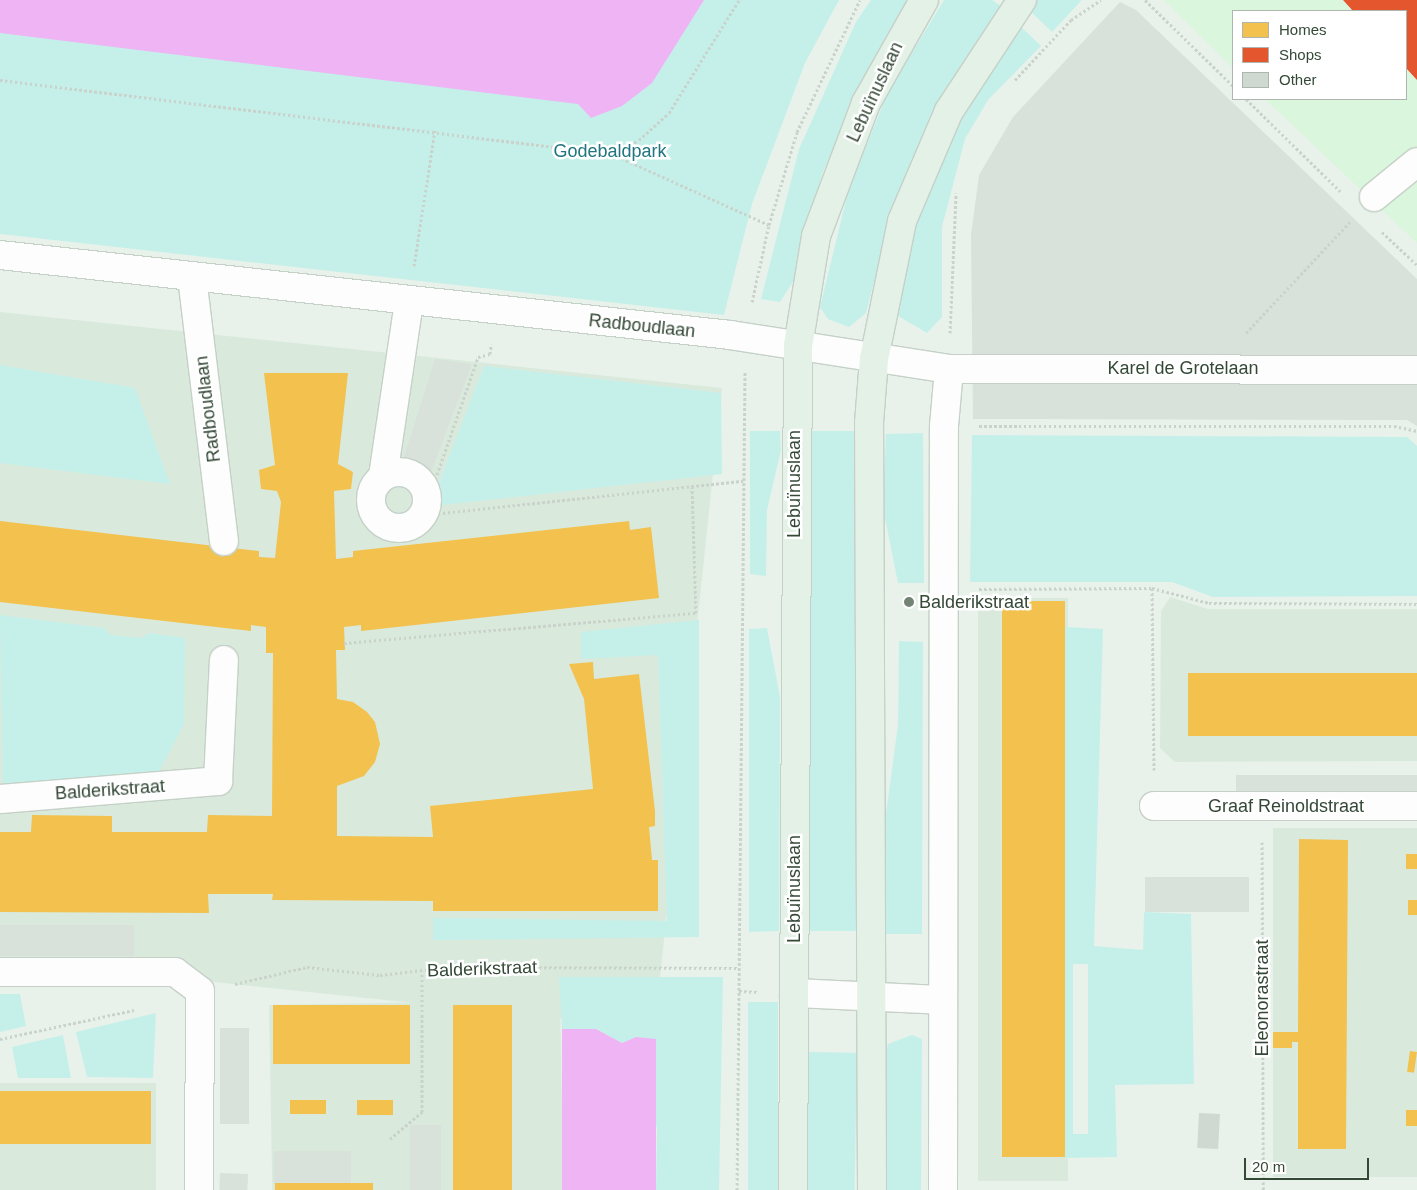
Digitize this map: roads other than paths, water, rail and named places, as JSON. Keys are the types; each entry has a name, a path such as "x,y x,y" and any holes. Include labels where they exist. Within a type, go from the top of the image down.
{"main road":[{"name":"Lebuïnuslaan","path":"793,1190 798,346 816,236 866,103 924,0"},
{"path":"872,1190 873,996 869,424 874,359 902,221 949,110 1022,0"}],"street":[{"path":"1367,204 1417,162"},
{"name":"Radboudlaan","path":"0,255 409,303 730,335 874,359"},
{"name":"Radboudlaan","path":"192,277 224,541"},
{"path":"383,476 395,471 413,476 426,490 425,509 402,529 379,521 370,497 383,476 409,303"},
{"path":"874,359 949,369 944,426 943,1190"},
{"name":"Karel de Grotelaan","path":"949,369 1417,370"},
{"name":"Balderikstraat","path":"0,799 218,781 224,660"},
{"name":"Graaf Reinoldstraat","path":"1154,806 1417,806"},
{"path":"0,972 175,972 200,991 199,1190"},
{"path":"794,993 942,1000"}],"place":[{"name":"Balderikstraat","path":"909,602"}],"park label":[{"name":"Godebaldpark","path":"610,151"}]}
